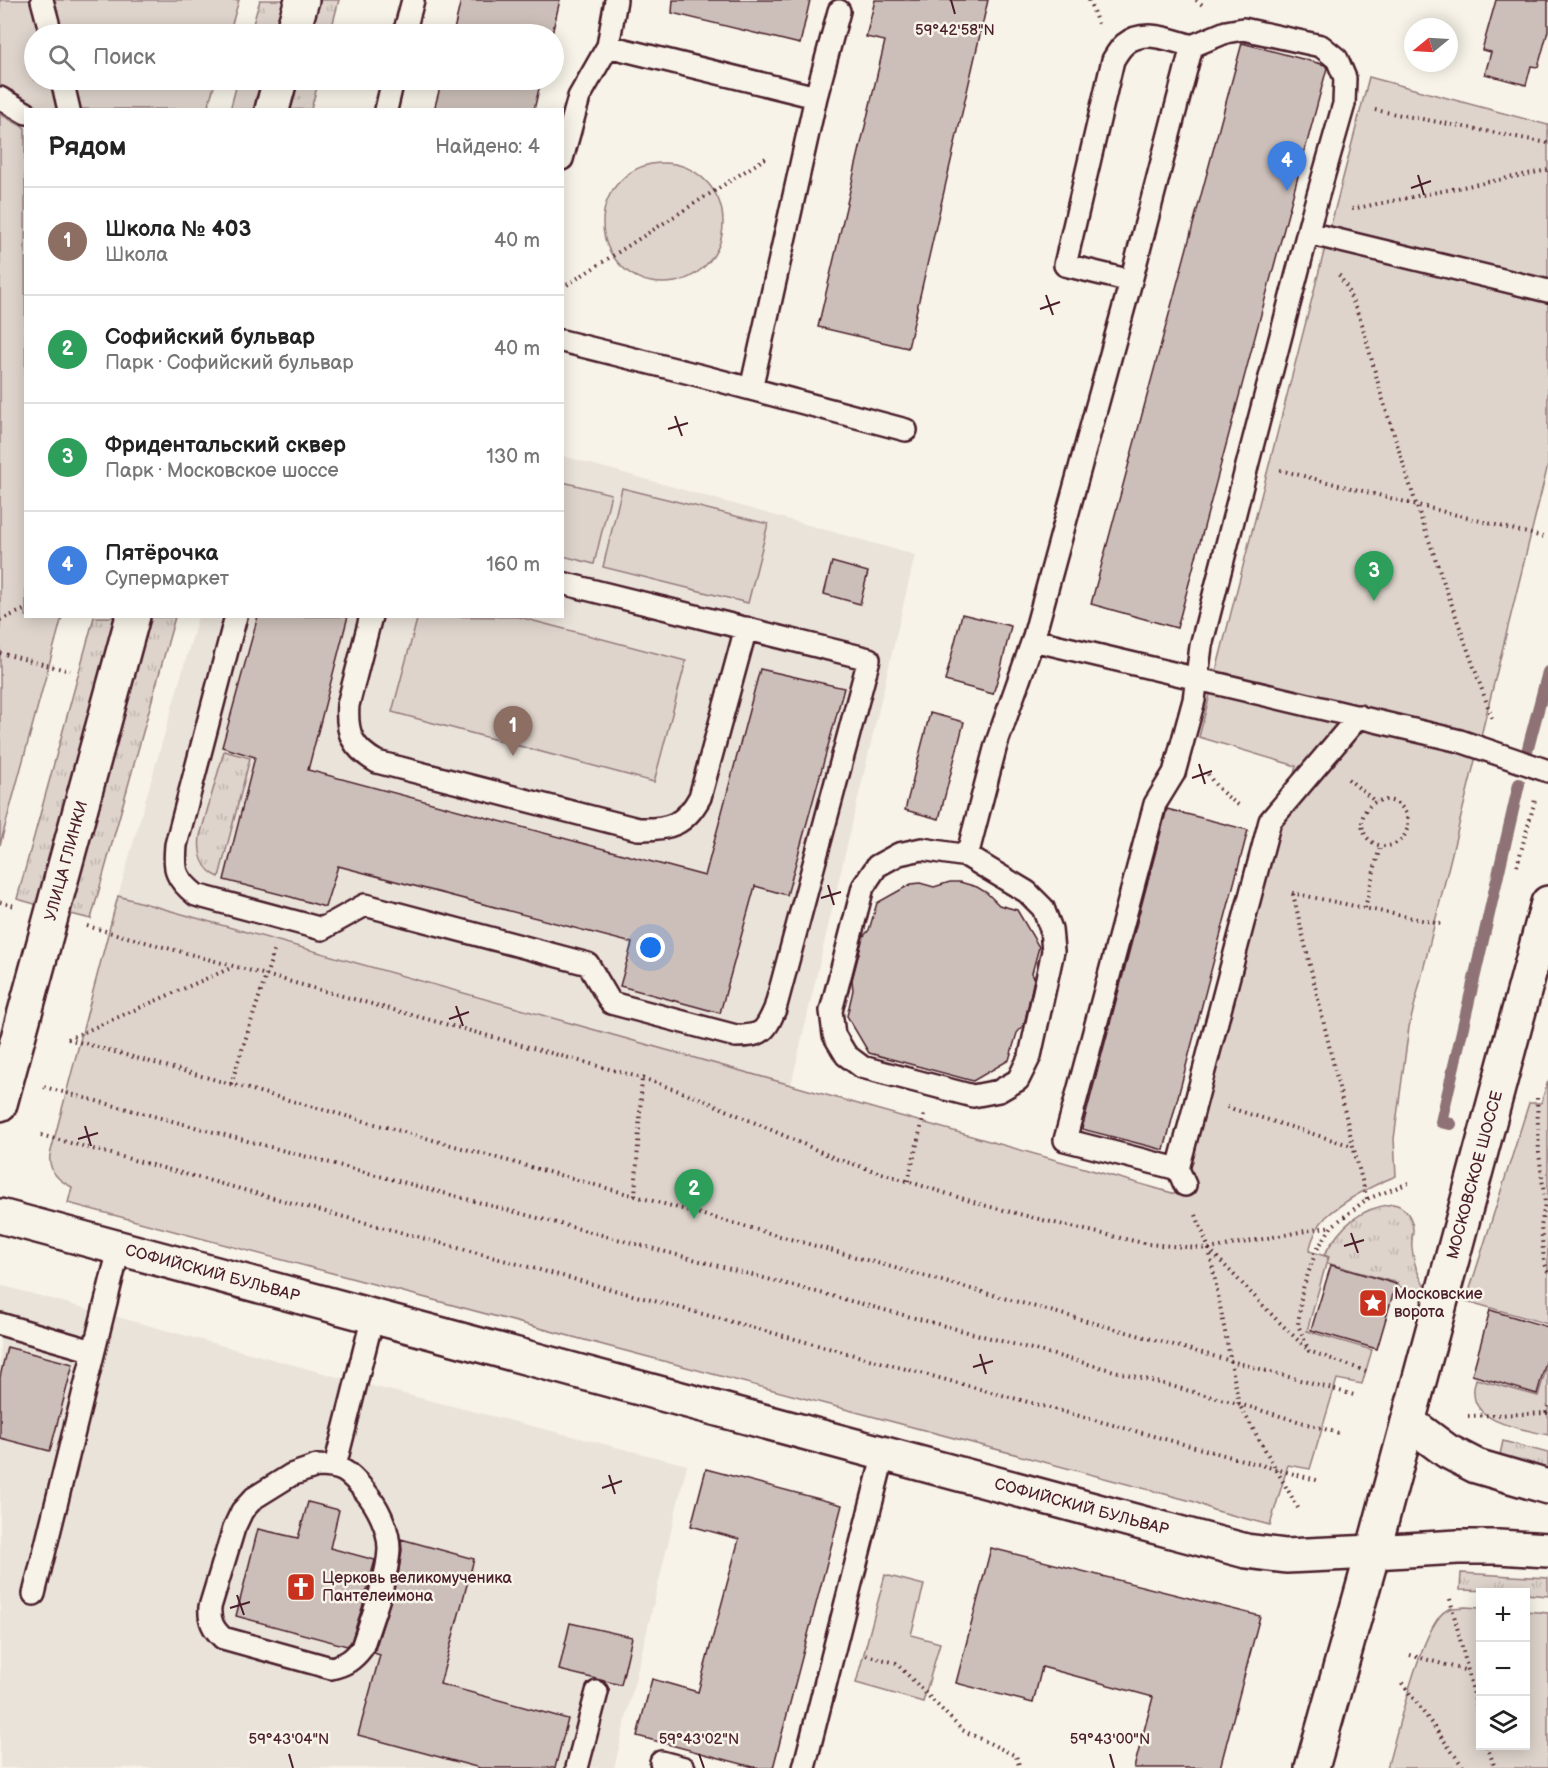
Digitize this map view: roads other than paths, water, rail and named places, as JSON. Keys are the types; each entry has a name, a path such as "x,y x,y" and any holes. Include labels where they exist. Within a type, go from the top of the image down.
{"main road":[{"path":"295,24 302,0"},
{"path":"273,108 277,90"},
{"name":"УЛИЦА ГЛИНКИ","path":"0,1104 132,618"},
{"name":"МОСКОВСКОЕ ШОССЕ","path":"1312,1768 1546,914"},
{"name":"СОФИЙСКИЙ БУЛЬВАР","path":"0,1216 1246,1551 1286,1556 1458,1547 1548,1550"},
{"path":"1408,1422 1447,1451 1476,1466 1548,1486"}],"lane":[{"path":"42,0 48,24"},
{"path":"407,24 413,0"},
{"path":"564,152 579,98 608,45 616,0"},
{"path":"751,389 816,97 839,10"},
{"path":"1131,281 1065,265 1113,60 1125,44 1142,36 1161,37 1192,46 1226,32 1243,29 1321,46 1337,59 1345,78 1344,104 1310,225 1201,646 1194,700 1174,773 1155,804 1065,1140 1181,1177 1196,1097 1270,821 1359,716"},
{"path":"608,45 816,97"},
{"path":"967,856 996,745 1033,640 1131,281 1192,46"},
{"path":"64,90 69,108"},
{"path":"386,108 391,90"},
{"path":"0,98 24,112"},
{"path":"1310,225 1548,291"},
{"path":"564,342 906,430"},
{"path":"235,618 176,845 174,868 184,885 196,895 322,928 365,905 588,964 612,1003 736,1036 754,1036 767,1027 775,1009 869,659 564,583"},
{"path":"371,618 348,705 347,717 352,739 366,756 376,762 638,829 662,828 685,819 700,797 746,628"},
{"path":"1033,640 1460,741 1545,770"},
{"path":"922,849 967,856 1028,892 1042,908 1051,929 1053,951 1030,1056 1018,1080 999,1091 974,1096 862,1067 846,1055 834,1035 831,1011 862,886 877,866 899,854 922,849"},
{"path":"34,1594 119,1249"},
{"path":"335,1466 373,1316"},
{"path":"0,1324 93,1351"},
{"path":"804,1768 884,1453"},
{"path":"317,1466 335,1466 353,1477 372,1500 386,1531 389,1548 387,1567 362,1648 356,1658 345,1665 331,1668 223,1638 214,1630 210,1619 210,1607 234,1528 242,1511 254,1498 291,1475 317,1466"},
{"path":"577,1768 597,1692"},
{"path":"661,1762 684,1768"}],"waterway":[{"path":"1528,748 1548,672"},
{"path":"1451,1124 1441,1122 1519,784"}],"place":[{"name":"Пятёрочка","path":"1287,191"},
{"name":"Фридентальский сквер","path":"1374,601"},
{"name":"Школа № 403","path":"513,756"},
{"name":"Софийский бульвар","path":"694,1219"},
{"name":"Московские ворота","path":"1373,1303"},
{"name":"Церковь великомученика Пантелеимона","path":"301,1587"}]}
